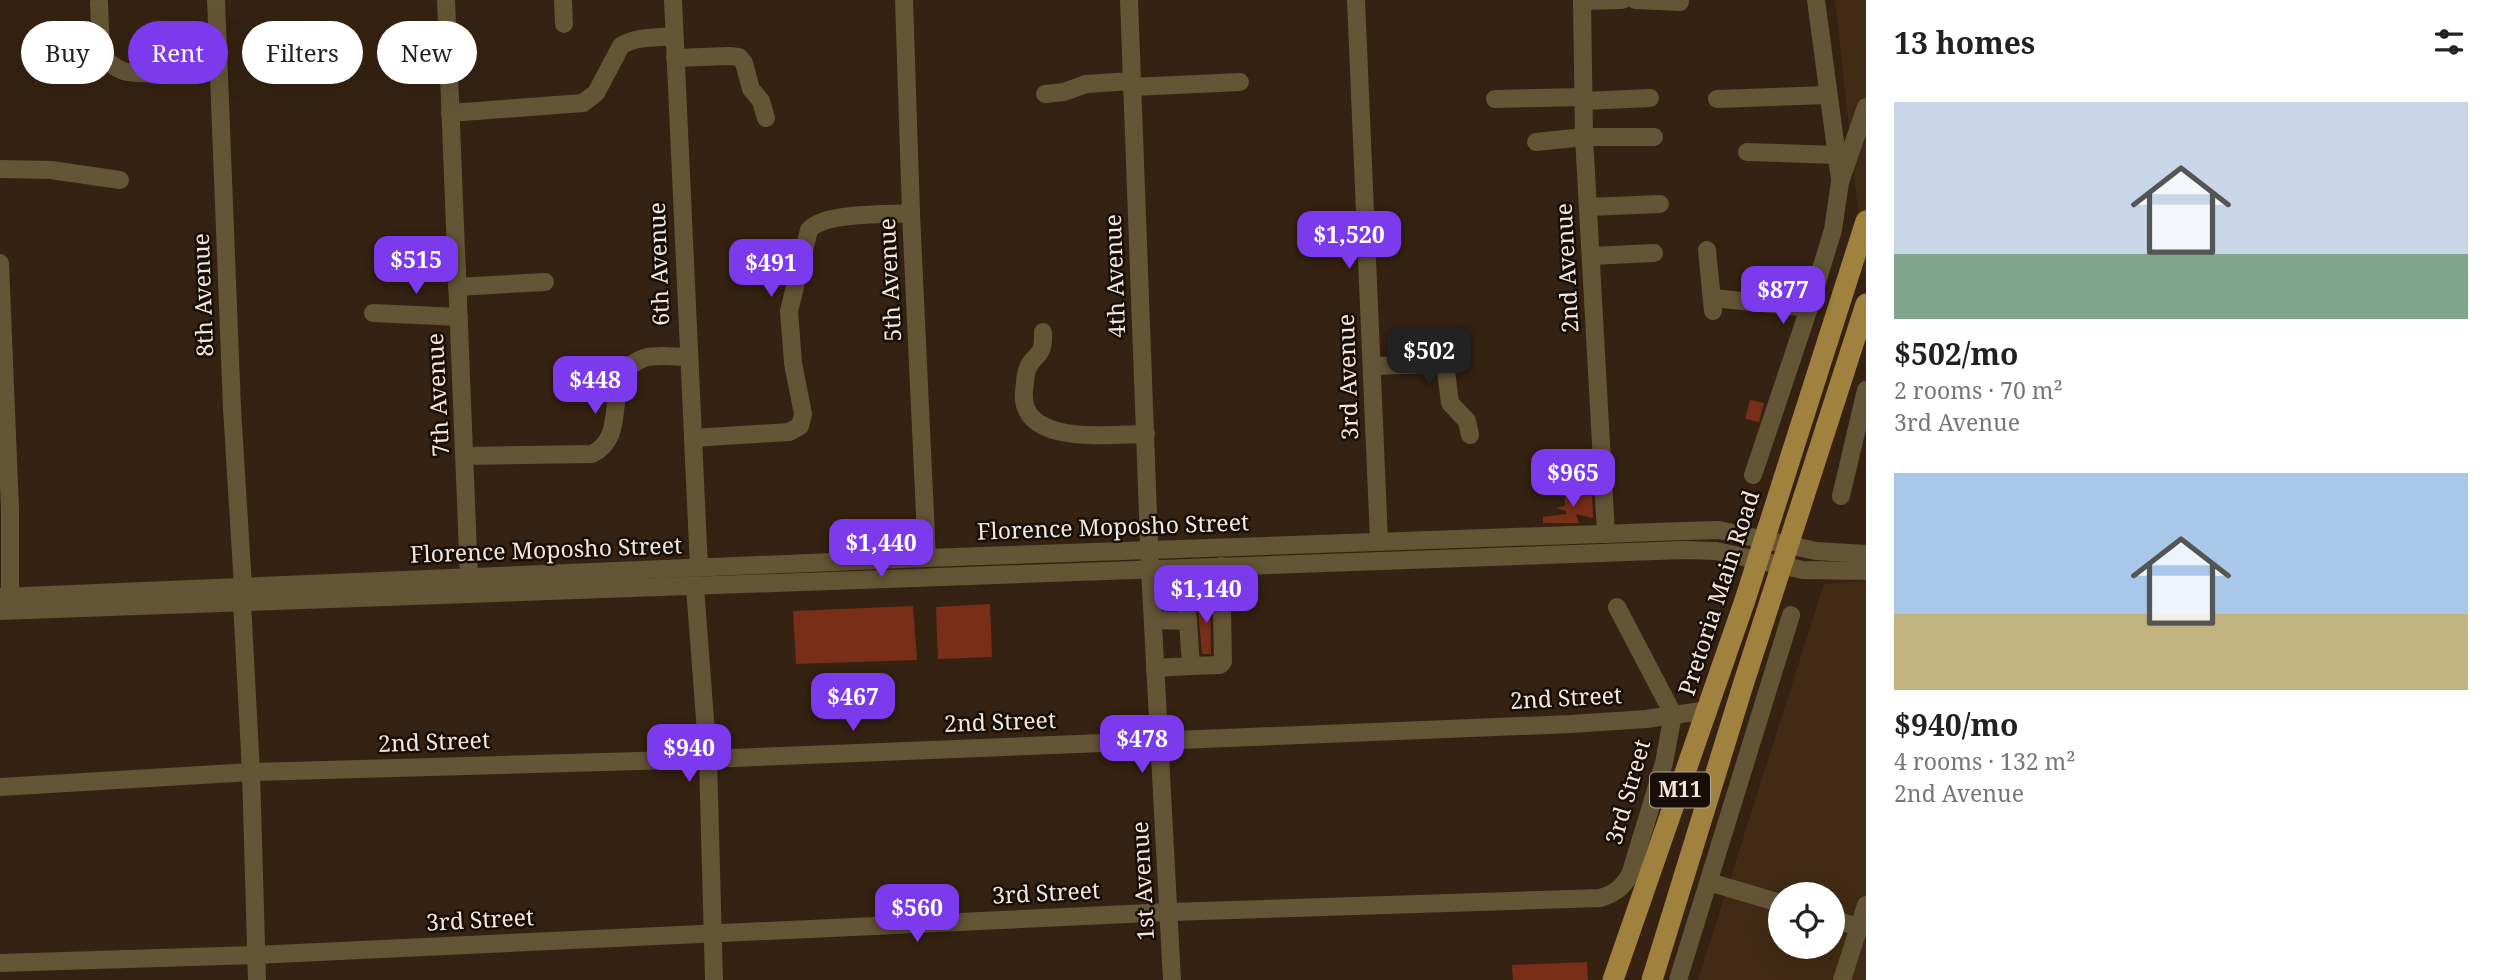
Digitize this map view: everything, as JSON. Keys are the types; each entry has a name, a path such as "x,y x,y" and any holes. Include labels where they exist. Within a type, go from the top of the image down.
{"main road":[{"name":"Pretoria Main Road","path":"1613,980 1708,710 1866,220"},
{"name":"M11","path":"1652,980 1743,685 1866,304"}],"street":[{"name":"8th Avenue","path":"216,0 217,21"},
{"name":"7th Avenue","path":"446,0 469,578"},
{"path":"563,0 564,24"},
{"name":"6th Avenue","path":"673,0 699,568"},
{"name":"5th Avenue","path":"904,0 911,213 928,558"},
{"name":"4th Avenue","path":"1129,0 1150,569"},
{"name":"3rd Avenue","path":"1356,0 1379,541"},
{"path":"1582,0 1622,0"},
{"name":"2nd Avenue","path":"1582,0 1584,137 1606,534"},
{"path":"1635,0 1680,2"},
{"path":"1816,0 1840,182"},
{"path":"99,3 101,51 104,58 117,67 128,70"},
{"path":"450,113 583,103 596,93 621,46 628,41 674,36"},
{"path":"675,58 738,57 744,63 751,89 761,101 766,118"},
{"path":"1045,94 1065,92 1086,84 1240,82"},
{"name":"8th Avenue","path":"219,84 242,594"},
{"path":"1717,99 1828,95"},
{"path":"1495,100 1650,98"},
{"path":"1753,475 1833,230 1840,182 1866,107"},
{"path":"1536,142 1584,137 1654,137"},
{"path":"1747,152 1837,155"},
{"path":"0,170 51,170 120,180"},
{"path":"1588,207 1660,204"},
{"path":"693,439 789,432 800,426 803,414 793,363 789,311 809,230 814,224 829,219 911,213"},
{"path":"1707,250 1713,305 1763,301 1809,308"},
{"path":"1591,256 1654,253"},
{"path":"404,256 417,256 457,278 545,282"},
{"path":"0,263 3,602"},
{"path":"373,313 458,317"},
{"path":"1043,332 1042,352 1027,370 1024,399 1027,413 1036,422 1046,428 1071,434 1146,434"},
{"path":"465,456 592,454 601,449 611,437 617,386 628,370 642,359 653,356 688,357"},
{"path":"1372,366 1437,363 1442,366 1446,371 1450,403 1467,421 1470,435"},
{"path":"1841,496 1866,390"},
{"name":"Florence Moposho Street","path":"242,594 469,578 928,558 1719,530 1761,550"},
{"path":"1761,550 1789,544 1825,553 1866,554"},
{"name":"Florence Moposho Street","path":"3,602 242,594 695,587 1221,566 1684,550 1761,550"},
{"path":"1761,550 1783,565 1803,570 1866,571"},
{"path":"1155,668 1220,665 1223,662 1210,600 1221,566"},
{"name":"1st Avenue","path":"1150,569 1172,980"},
{"path":"695,587 708,759 714,980"},
{"path":"242,594 257,980"},
{"path":"1191,666 1186,604 1188,600 1210,600"},
{"path":"1617,607 1673,714"},
{"path":"1678,980 1770,690 1791,615"},
{"path":"1153,620 1188,621"},
{"path":"1743,685 1770,690"},
{"name":"2nd Street","path":"0,787 251,772 708,759 1571,724 1646,719 1708,710"},
{"name":"3rd Street","path":"0,963 256,955 1170,912 1587,900 1613,894 1623,886 1630,875 1664,763 1673,714"},
{"path":"1709,882 1768,899"},
{"path":"1842,980 1866,905"},
{"path":"1845,923 1858,927"}],"shaded area":[{"path":"1835,0 1866,0 1866,284"},
{"path":"1866,581 1866,980 1698,980 1824,584"}],"building":[{"path":"1750,400 1764,403 1759,422 1745,419"},
{"path":"1571,488 1574,504 1576,495 1592,495 1593,518 1576,514 1579,523 1543,523 1543,517 1566,514 1566,511 1555,508 1565,506 1565,489"},
{"path":"1203,592 1210,592 1211,654 1202,654 1198,611 1206,601"},
{"path":"990,604 992,657 938,659 936,607"},
{"path":"913,606 917,660 796,664 793,611"},
{"path":"1587,962 1588,980 1513,980 1512,965"}],"tunnel":[{"path":"1195,600 1212,599"}]}
